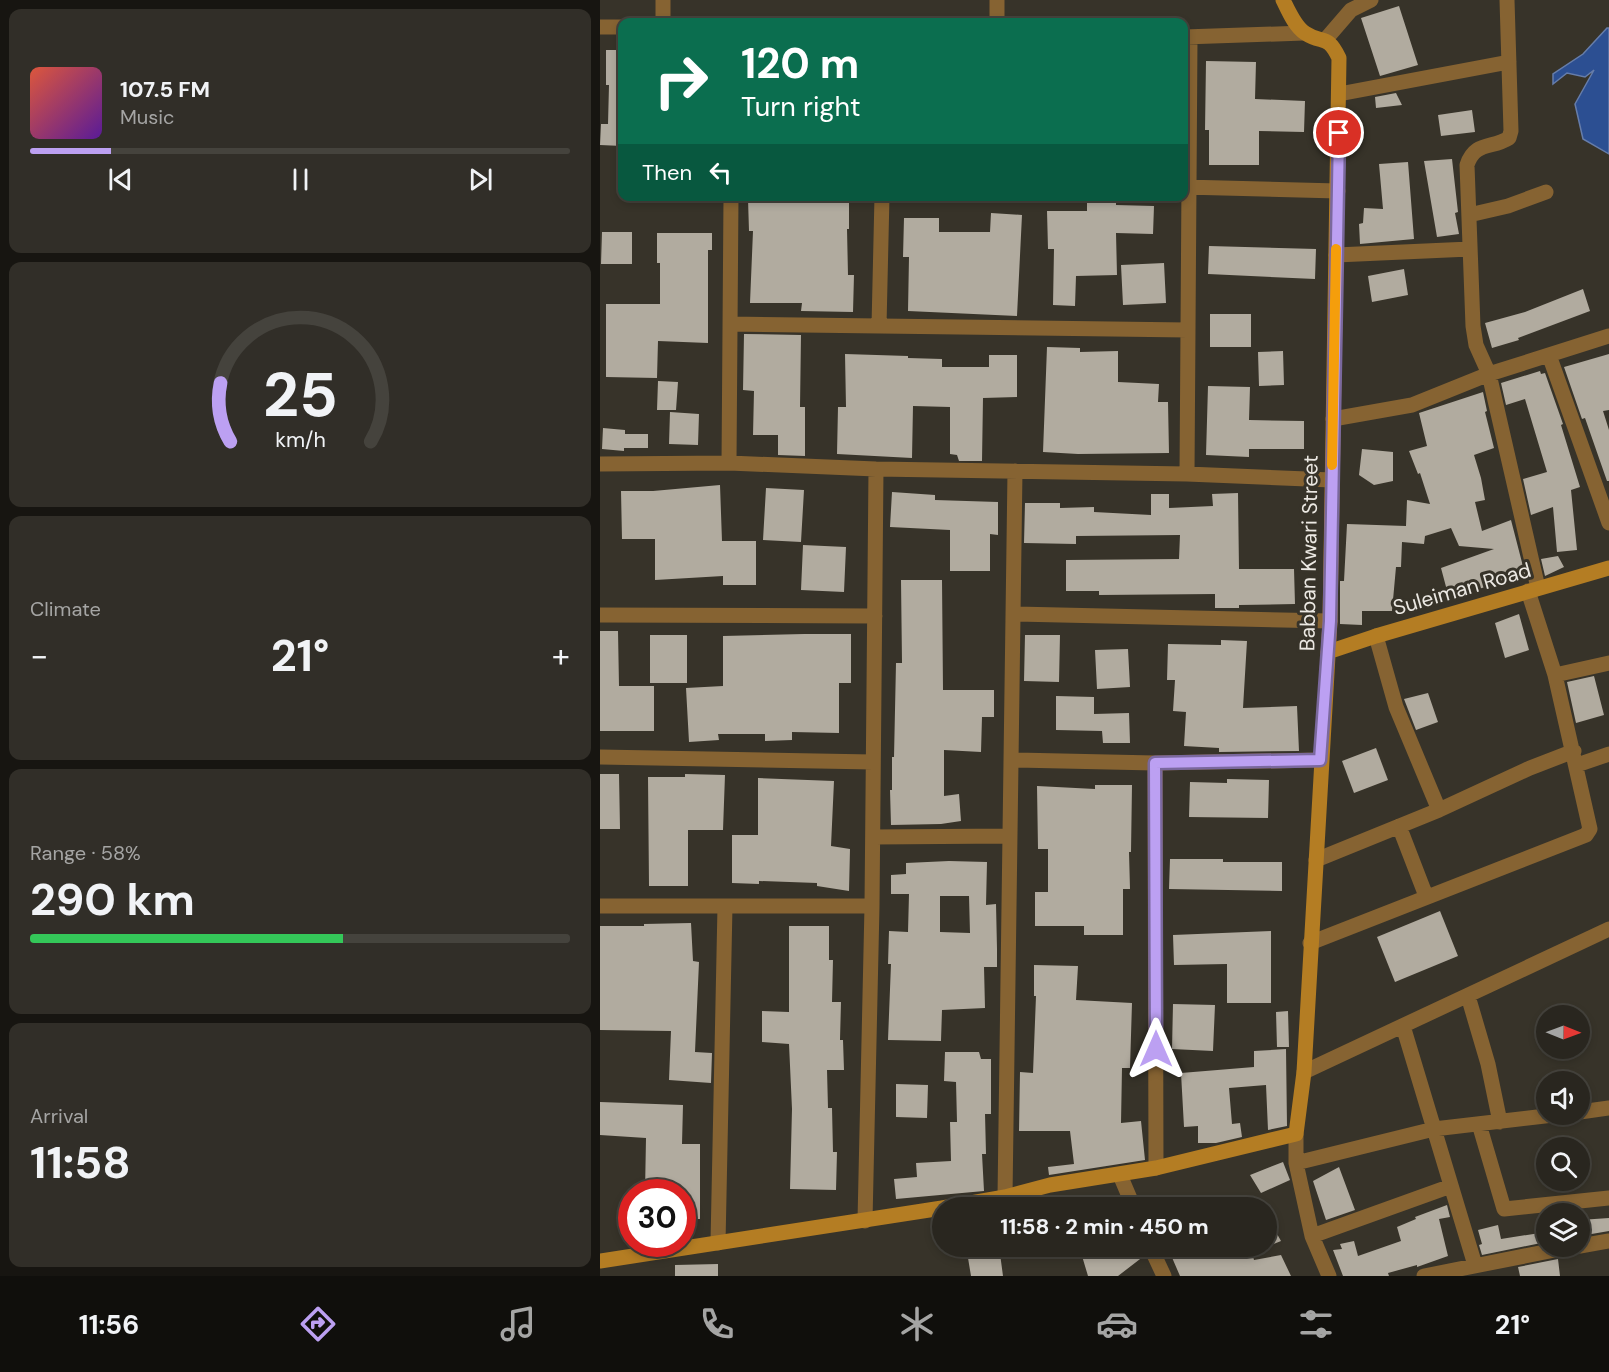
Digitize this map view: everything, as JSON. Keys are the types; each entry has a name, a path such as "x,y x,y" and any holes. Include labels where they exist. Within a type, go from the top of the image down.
{"street":[{"path":"663,0 663,18"},
{"path":"997,0 997,18"},
{"path":"1283,0 1304,33"},
{"path":"1188,38 1304,33 1326,39 1350,10 1371,0"},
{"path":"1310,943 1586,835 1590,829 1591,824 1576,758 1533,590 1489,374 1476,345 1473,327 1467,165 1470,155 1476,149 1505,141 1512,131 1507,0"},
{"path":"600,27 618,27"},
{"name":"Babban Kwari Street","path":"1296,1134 1304,1072 1320,760 1330,621 1339,58 1333,46 1326,39"},
{"path":"1339,94 1509,62"},
{"path":"1188,187 1338,191"},
{"path":"1469,215 1508,206 1546,192"},
{"path":"729,463 731,201"},
{"path":"879,326 882,201"},
{"path":"1186,201 1187,474"},
{"path":"1336,255 1470,249"},
{"path":"730,324 1188,330"},
{"path":"1333,418 1412,405 1489,374 1609,336"},
{"path":"1549,355 1609,523"},
{"path":"600,464 729,463 876,469 1187,474 1332,480"},
{"path":"865,1221 872,906 876,469"},
{"path":"1015,471 1005,1197 1050,1185 1156,1168 1296,1134 1296,1162 1312,1236 1329,1276"},
{"name":"Suleiman Road","path":"1328,652 1609,568"},
{"path":"1013,614 1330,621"},
{"path":"600,615 875,616"},
{"path":"1376,636 1396,706 1439,810"},
{"path":"1556,675 1609,663"},
{"path":"1316,860 1439,810 1530,768 1576,758 1609,754"},
{"path":"600,757 873,762"},
{"path":"1011,760 1155,763 1320,760"},
{"path":"1155,763 1156,1168"},
{"path":"1399,826 1426,896"},
{"path":"873,837 1010,836"},
{"path":"600,906 872,906"},
{"path":"717,1243 725,906"},
{"path":"1304,1072 1609,929"},
{"path":"1467,996 1488,1064 1500,1122"},
{"path":"1403,1026 1474,1265"},
{"path":"1590,1111 1609,1108"},
{"path":"1296,1162 1434,1129 1536,1117"},
{"path":"1479,1124 1504,1209 1609,1198"},
{"path":"1120,1175 1129,1197"},
{"path":"1312,1236 1451,1186"},
{"path":"600,1261 932,1210"},
{"path":"1590,1244 1609,1241"},
{"path":"1429,1275 1536,1253"},
{"path":"1155,1257 1164,1276"}],"water":[{"path":"1609,28 1609,154 1583,139 1575,104 1594,70 1585,77 1567,73 1553,84 1553,74 1583,54"}],"building":[{"path":"1399,6 1418,65 1380,76 1361,18"},
{"path":"606,50 618,50 618,146 600,145 601,124 608,124 609,85 606,85"},
{"path":"1206,61 1256,62 1255,99 1305,101 1304,132 1259,131 1259,165 1209,165 1209,130 1205,130"},
{"path":"1396,93 1402,105 1376,108 1375,97"},
{"path":"1472,110 1475,132 1441,136 1438,115"},
{"path":"1452,159 1458,212 1455,213 1459,234 1437,237 1424,161"},
{"path":"1408,162 1414,239 1360,244 1359,224 1363,223 1364,208 1383,209 1379,164"},
{"path":"748,201 849,201 848,275 854,275 853,312 801,311 802,303 750,303 753,231 749,231"},
{"path":"1087,201 1116,201 1116,205 1154,206 1153,234 1116,233 1117,275 1076,276 1075,306 1053,305 1054,249 1048,249 1047,211 1087,211"},
{"path":"991,213 1022,215 1017,316 908,311 909,257 903,257 904,218 939,218 939,232 990,232"},
{"path":"602,232 632,232 632,264 601,264"},
{"path":"657,233 712,233 712,250 708,250 708,343 658,341 657,378 606,377 606,304 660,304"},
{"path":"1209,246 1316,249 1315,279 1208,274"},
{"path":"1164,263 1166,303 1123,305 1121,265"},
{"path":"1404,269 1408,295 1372,302 1368,276"},
{"path":"1583,289 1590,311 1518,338 1519,340 1492,348 1485,323 1525,312"},
{"path":"1210,314 1251,314 1251,347 1210,347"},
{"path":"744,334 801,335 800,407 805,407 805,456 778,455 778,435 753,435 754,391 743,390"},
{"path":"1047,347 1080,348 1080,352 1118,351 1118,382 1159,384 1158,402 1168,402 1169,453 1043,452"},
{"path":"1283,351 1284,385 1259,386 1258,352"},
{"path":"845,354 942,359 942,367 989,367 989,355 1017,355 1017,397 983,398 982,461 959,461 957,455 950,454 950,407 913,406 912,458 837,454 838,407 846,407"},
{"path":"1609,354 1609,410 1603,411 1609,430 1609,481 1607,481 1564,367"},
{"path":"1540,371 1541,374 1545,373 1563,424 1561,425 1580,487 1571,490 1577,550 1557,552 1553,507 1531,515 1523,479 1547,472 1525,399 1506,405 1501,383"},
{"path":"658,381 678,382 676,410 657,410"},
{"path":"1208,386 1250,387 1249,420 1304,421 1304,449 1249,449 1249,457 1206,455"},
{"path":"1483,392 1487,411 1485,412 1494,448 1474,455 1485,500 1475,502 1482,531 1511,520 1526,578 1505,581 1449,598 1441,568 1494,549 1459,546 1451,528 1425,536 1424,544 1402,542 1401,567 1396,567 1392,611 1362,611 1362,625 1340,624 1340,581 1344,581 1347,524 1406,526 1407,500 1430,504 1420,473 1418,474 1409,451 1427,446 1419,413"},
{"path":"670,412 699,414 698,445 669,444"},
{"path":"603,428 625,430 625,434 648,434 648,448 624,448 624,451 602,449"},
{"path":"1362,449 1393,452 1393,481 1374,485 1359,475"},
{"path":"720,485 722,541 756,541 756,585 723,585 723,576 655,580 655,539 622,539 621,491 653,491"},
{"path":"766,488 804,490 801,542 763,540"},
{"path":"892,492 935,495 935,500 998,502 998,535 990,534 990,571 950,571 950,530 890,527"},
{"path":"1238,493 1239,569 1294,569 1295,604 1215,608 1215,594 1099,595 1099,591 1066,591 1066,560 1179,559 1180,535 1076,536 1076,544 1024,543 1025,503 1060,503 1060,508 1094,507 1094,512 1151,515 1151,494 1169,494 1169,508 1213,506 1212,494"},
{"path":"803,545 846,547 844,592 801,590"},
{"path":"1558,556 1564,567 1545,576 1541,559"},
{"path":"901,580 942,580 943,690 994,690 994,717 982,717 981,752 944,750 944,796 959,794 961,821 941,824 891,825 890,790 892,790 892,757 894,757 896,663 902,663"},
{"path":"1519,614 1529,650 1505,658 1495,623"},
{"path":"600,631 618,631 619,686 654,686 654,731 600,731"},
{"path":"851,634 851,683 839,683 839,733 792,732 792,740 765,741 765,734 718,734 719,740 689,742 686,688 723,686 723,636"},
{"path":"650,635 687,635 687,683 650,683"},
{"path":"1025,635 1060,635 1059,682 1024,681"},
{"path":"1221,640 1247,641 1243,708 1297,706 1299,751 1219,752 1219,748 1184,746 1186,712 1173,711 1175,680 1167,680 1168,644 1221,645"},
{"path":"1128,649 1130,687 1097,689 1095,650"},
{"path":"1594,676 1604,715 1576,723 1567,682"},
{"path":"1428,693 1438,722 1416,730 1404,699"},
{"path":"1056,696 1094,697 1094,714 1129,713 1130,743 1103,743 1102,731 1056,730"},
{"path":"1376,748 1388,780 1354,793 1342,761"},
{"path":"600,774 619,774 620,829 600,829"},
{"path":"685,774 725,775 723,830 688,830 688,886 649,886 648,777 685,777"},
{"path":"758,778 834,781 831,846 850,849 849,891 817,886 817,883 759,881 759,884 732,883 732,835 758,835"},
{"path":"1227,779 1269,780 1268,818 1189,817 1190,782 1227,783"},
{"path":"1095,785 1132,785 1130,889 1123,889 1123,935 1084,935 1084,926 1035,926 1035,892 1048,892 1048,849 1038,849 1037,786 1095,789"},
{"path":"1170,859 1282,862 1282,891 1169,889"},
{"path":"987,862 986,905 996,904 997,967 984,967 985,1008 942,1010 941,1041 888,1040 891,964 888,964 889,931 908,932 909,894 891,894 891,875 906,874 906,863","holes":["940,896 969,896 970,933 940,932"]},
{"path":"1440,911 1458,956 1395,982 1377,937"},
{"path":"691,923 693,961 699,962 695,1052 712,1053 711,1083 669,1080 671,1031 600,1030 600,926"},
{"path":"789,926 829,926 829,960 833,960 832,1002 841,1002 840,1040 843,1040 844,1070 827,1070 828,1108 832,1108 833,1152 837,1152 836,1190 790,1189 792,1109 789,1044 762,1042 762,1011 789,1012"},
{"path":"1271,931 1271,1003 1227,1003 1227,964 1174,965 1173,935"},
{"path":"1034,965 1078,966 1076,1000 1132,1003 1130,1068 1122,1068 1121,1123 1141,1121 1145,1160 1049,1175 1048,1167 1074,1164 1070,1131 1019,1131 1020,1072 1033,1073 1036,996 1034,996"},
{"path":"1173,1004 1215,1005 1213,1051 1172,1049"},
{"path":"1288,1011 1289,1047 1277,1047 1276,1012"},
{"path":"1286,1049 1287,1126 1268,1130 1266,1085 1229,1088 1232,1124 1240,1123 1242,1137 1216,1143 1198,1143 1198,1126 1184,1127 1181,1073 1254,1067 1254,1051"},
{"path":"945,1052 979,1052 981,1059 991,1059 991,1114 985,1114 986,1154 982,1154 984,1191 896,1199 894,1179 917,1177 916,1163 951,1161 950,1122 957,1122 956,1082 944,1081"},
{"path":"896,1084 928,1085 927,1118 896,1117"},
{"path":"600,1102 683,1105 682,1144 700,1144 700,1219 696,1219 696,1179 645,1179 646,1138 600,1135"},
{"path":"1283,1162 1290,1180 1261,1193 1250,1175"},
{"path":"1339,1167 1355,1210 1326,1220 1313,1181"},
{"path":"1447,1205 1450,1217 1439,1219 1448,1256 1417,1267 1417,1265 1388,1273 1389,1276 1343,1276 1333,1250 1342,1249 1340,1244 1354,1241 1358,1256 1401,1241 1397,1227 1416,1219 1415,1217"},
{"path":"1609,1218 1609,1231 1590,1234 1590,1219"},
{"path":"1498,1225 1501,1239 1536,1234 1536,1244 1482,1255 1478,1230"},
{"path":"1281,1255 1291,1276 1180,1276 1172,1257 1253,1257 1254,1260"},
{"path":"968,1257 1000,1257 1003,1276 971,1276"},
{"path":"1082,1257 1143,1257 1118,1276 1088,1276"},
{"path":"1558,1259 1560,1276 1520,1276 1518,1267"},
{"path":"718,1264 718,1276 675,1276 675,1265"}],"slow traffic":[{"path":"1332,465 1336,249"}],"route":[{"path":"1156,1049 1155,763 1320,760 1330,621 1339,133"}]}
